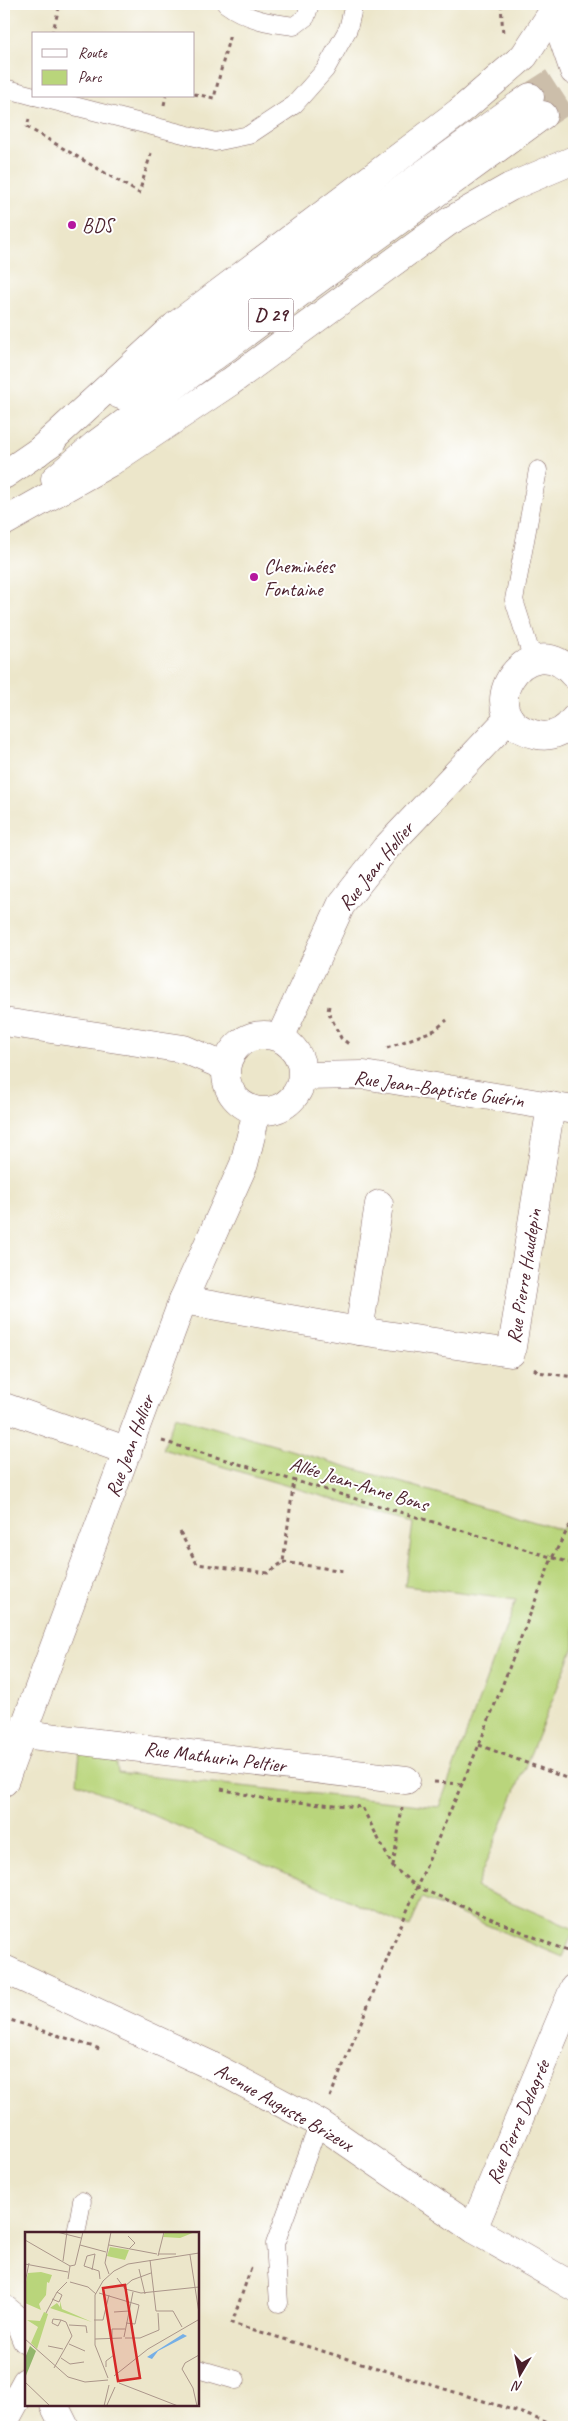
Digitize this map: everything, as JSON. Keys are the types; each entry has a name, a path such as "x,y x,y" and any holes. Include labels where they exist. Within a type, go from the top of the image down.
{"street":[{"path":"558,4 561,33 574,71"},
{"path":"37,453 176,326 459,112 524,56 558,4"},
{"name":"D 29","path":"4,475 194,345 349,228 537,106 95,445 4,522"},
{"path":"4,522 109,463 230,382 448,222 510,187 574,160"},
{"path":"572,668 551,659 533,660 517,668 506,683 504,700 509,718 525,732 546,737 566,729 574,719"},
{"name":"Rue Jean Hollier","path":"280,1038 341,905 386,848 509,718"},
{"path":"4,1022 184,1049 226,1068"},
{"path":"262,1034 280,1038 298,1053 303,1076 296,1096 278,1110 257,1111 239,1103 228,1087 226,1068 232,1051 246,1039 262,1034"},
{"name":"Rue Jean-Baptiste Guérin","path":"303,1076 364,1075 563,1108"},
{"name":"Rue Pierre Haudepin","path":"183,1300 360,1331 512,1353 563,1108"},
{"name":"Rue Jean Hollier","path":"4,1782 183,1300 244,1164 257,1111"},
{"path":"360,1331 379,1204"},
{"path":"4,1407 131,1442"},
{"name":"Rue Mathurin Peltier","path":"23,1734 406,1780"},
{"name":"Avenue Auguste Brizeux","path":"4,1969 210,2065 319,2123 473,2228 574,2287"},
{"name":"Rue Pierre Delagrée","path":"473,2228 574,1988"},
{"path":"4,2309 19,2321 25,2336"},
{"path":"4,2422 25,2384"},
{"path":"54,2406 65,2427"}],"lane":[{"path":"226,4 238,13 272,24 294,26 306,17 310,4"},
{"path":"4,88 33,101 215,142 249,135 294,105 325,70 348,29 354,4"},
{"path":"533,660 514,600 538,470"},
{"path":"278,2303 275,2244 319,2123"},
{"path":"76,2232 82,2201"},
{"path":"199,2369 236,2380"}],"path":[{"path":"53,32 60,4"},
{"path":"196,4 207,12"},
{"path":"195,94 214,98 232,29"},
{"path":"33,101 27,127 139,193 159,128 166,98"},
{"path":"329,1003 328,1011 341,1038 353,1047"},
{"path":"385,1049 436,1030 447,1020"},
{"path":"512,1353 538,1372 574,1377"},
{"name":"Allée Jean-Anne Bons","path":"131,1442 294,1480 574,1564"},
{"path":"283,1562 294,1480"},
{"path":"319,2123 417,1887 479,1745 552,1558 574,1518"},
{"path":"180,1532 197,1564 268,1573 283,1562 344,1571"},
{"path":"479,1745 574,1781"},
{"path":"362,1807 393,1867 417,1887 574,1954"},
{"path":"253,2262 232,2323 519,2412 559,2427"}],"green space":[{"path":"175,1416 562,1530 574,1508 574,1647 476,1887 574,1929 563,1957 422,1898 410,1927 77,1782 80,1751 116,1757 118,1773 439,1807 516,1600 405,1586 413,1523 163,1449"}],"tunnel":[{"path":"530,97 574,69"},
{"path":"543,115 574,95"}],"place":[{"name":"BDS","path":"72,225"},
{"name":"Cheminées Fontaine","path":"254,577"}]}
